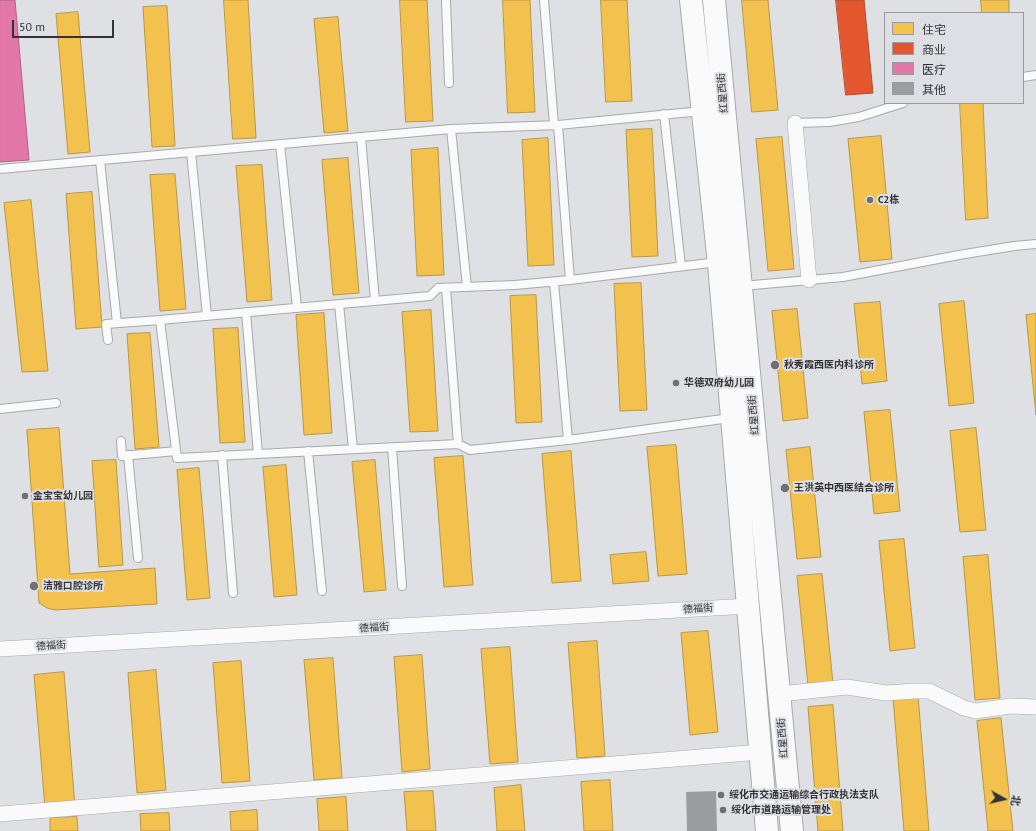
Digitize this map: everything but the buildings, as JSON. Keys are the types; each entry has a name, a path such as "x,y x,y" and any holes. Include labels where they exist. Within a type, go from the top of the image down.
{"main road":[{"name":"红星西街","path":"691,0 703,111 731,276 771,604 792,831"},
{"name":"红星西街","path":"714,0 731,276 732,418 767,831"},
{"path":"749,606 771,604"}],"street":[{"path":"795,123 809,280"},
{"name":"德福街","path":"0,649 749,606"},
{"path":"780,694 847,687 886,693 929,691 964,708 976,711 1010,706 1036,707"},
{"path":"0,814 761,752"}],"lane":[{"path":"446,0 449,83"},
{"path":"544,0 570,280"},
{"path":"1024,77 1036,75"},
{"path":"795,123 829,122 859,117 900,104"},
{"path":"0,169 451,129 556,125 703,111"},
{"path":"664,114 681,266"},
{"path":"451,129 467,287"},
{"path":"361,137 375,301"},
{"path":"280,144 297,308"},
{"path":"191,152 207,316"},
{"path":"100,160 117,323"},
{"path":"108,340 106,324 430,296 438,288 554,282 681,266 731,276 758,286 843,278 959,254 1036,244"},
{"path":"554,282 568,440"},
{"path":"446,288 458,444"},
{"path":"339,304 353,449"},
{"path":"246,312 258,454"},
{"path":"160,320 177,458 458,444 470,450 568,440 732,418"},
{"path":"0,409 56,403"},
{"path":"121,441 122,456 176,451"},
{"path":"392,447 402,586"},
{"path":"308,451 322,591"},
{"path":"128,455 138,558"},
{"path":"222,455 233,593"}],"place":[{"name":"C2栋","path":"870,200"},
{"name":"秋秀霞西医内科诊所","path":"775,365"},
{"name":"华德双府幼儿园","path":"676,383"},
{"name":"王洪英中西医结合诊所","path":"785,488"},
{"name":"金宝宝幼儿园","path":"25,496"},
{"name":"洁雅口腔诊所","path":"34,586"},
{"name":"绥化市交通运输综合行政执法支队","path":"721,795"},
{"name":"绥化市道路运输管理处","path":"723,810"}]}
